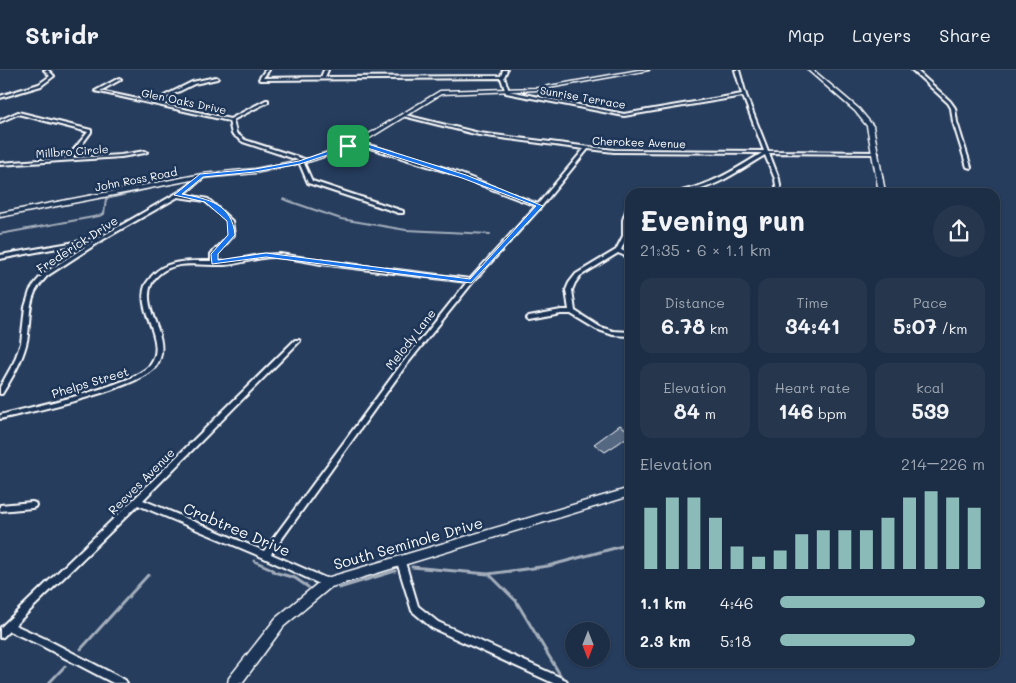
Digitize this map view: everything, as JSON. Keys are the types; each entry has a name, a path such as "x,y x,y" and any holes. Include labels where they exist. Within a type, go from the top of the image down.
{"street":[{"path":"0,97 43,84 52,76 46,70"},
{"path":"267,70 261,79 502,77"},
{"path":"323,78 326,70"},
{"path":"505,70 502,77 507,92"},
{"name":"John Ross Road","path":"0,214 202,176 255,170 304,161 358,143 440,93 507,92 538,89 647,70"},
{"path":"737,70 744,96 777,179 778,188"},
{"path":"810,70 865,118 873,133 881,188"},
{"path":"914,70 949,102 953,108 955,122 961,136 969,167"},
{"path":"153,103 193,83 216,78"},
{"name":"Glen Oaks Drive","path":"118,79 97,91 231,120 234,134 244,141 304,161"},
{"name":"Sunrise Terrace","path":"507,92 624,115 744,96"},
{"path":"231,120 267,101"},
{"path":"0,121 18,113 90,131 68,160"},
{"name":"Cherokee Avenue","path":"405,116 479,134 630,152 876,153"},
{"path":"358,143 455,173 540,206"},
{"name":"Melody Lane","path":"266,555 402,367 471,281 540,206 587,148"},
{"name":"Millbro Circle","path":"0,164 121,156 144,152"},
{"path":"700,188 722,180 767,153"},
{"path":"304,161 310,182 401,212"},
{"name":"Frederick Drive","path":"0,392 20,356 25,342 28,301 37,282 102,238 186,190 202,176"},
{"path":"177,195 206,200 220,210 230,221 232,235 214,254 214,263"},
{"path":"572,312 569,290 572,283 578,275 618,251 625,236 625,220"},
{"path":"0,257 102,238"},
{"path":"618,251 625,254"},
{"name":"Phelps Street","path":"0,417 116,386 142,376 160,356 160,344 146,305 147,284 155,274 181,263 214,263 266,255 471,281"},
{"path":"530,318 561,312 572,312 598,328 612,333 625,334"},
{"name":"Reeves Avenue","path":"0,634 137,501 297,341"},
{"name":"South Seminole Drive","path":"234,683 280,622 327,583 625,494"},
{"name":"Crabtree Drive","path":"137,501 266,555 327,583"},
{"path":"0,508 32,505"},
{"path":"401,562 415,608 434,625 563,683"},
{"path":"8,626 44,642 122,683"}],"building":[{"path":"620,425 625,428 625,439 605,452 594,444"}],"waterway":[{"path":"320,159 355,146"},
{"path":"307,163 312,162"},
{"path":"263,172 295,166"},
{"path":"263,172 267,171"},
{"path":"0,234 99,216 104,214 106,199 152,188"},
{"path":"283,199 341,219 406,230 490,234"},
{"path":"412,567 488,574 548,566 625,545"},
{"path":"254,561 272,569 274,572 295,578 308,587"},
{"path":"339,588 395,571"},
{"path":"81,649 148,575"},
{"path":"490,575 516,601 565,683"},
{"path":"49,683 65,666"}],"route":[{"path":"358,143 446,170 540,206 471,281 266,255 224,263 214,263 214,254 232,235 230,221 220,210 206,200 177,195 202,176 255,170 300,162 348,146 358,143"}]}
